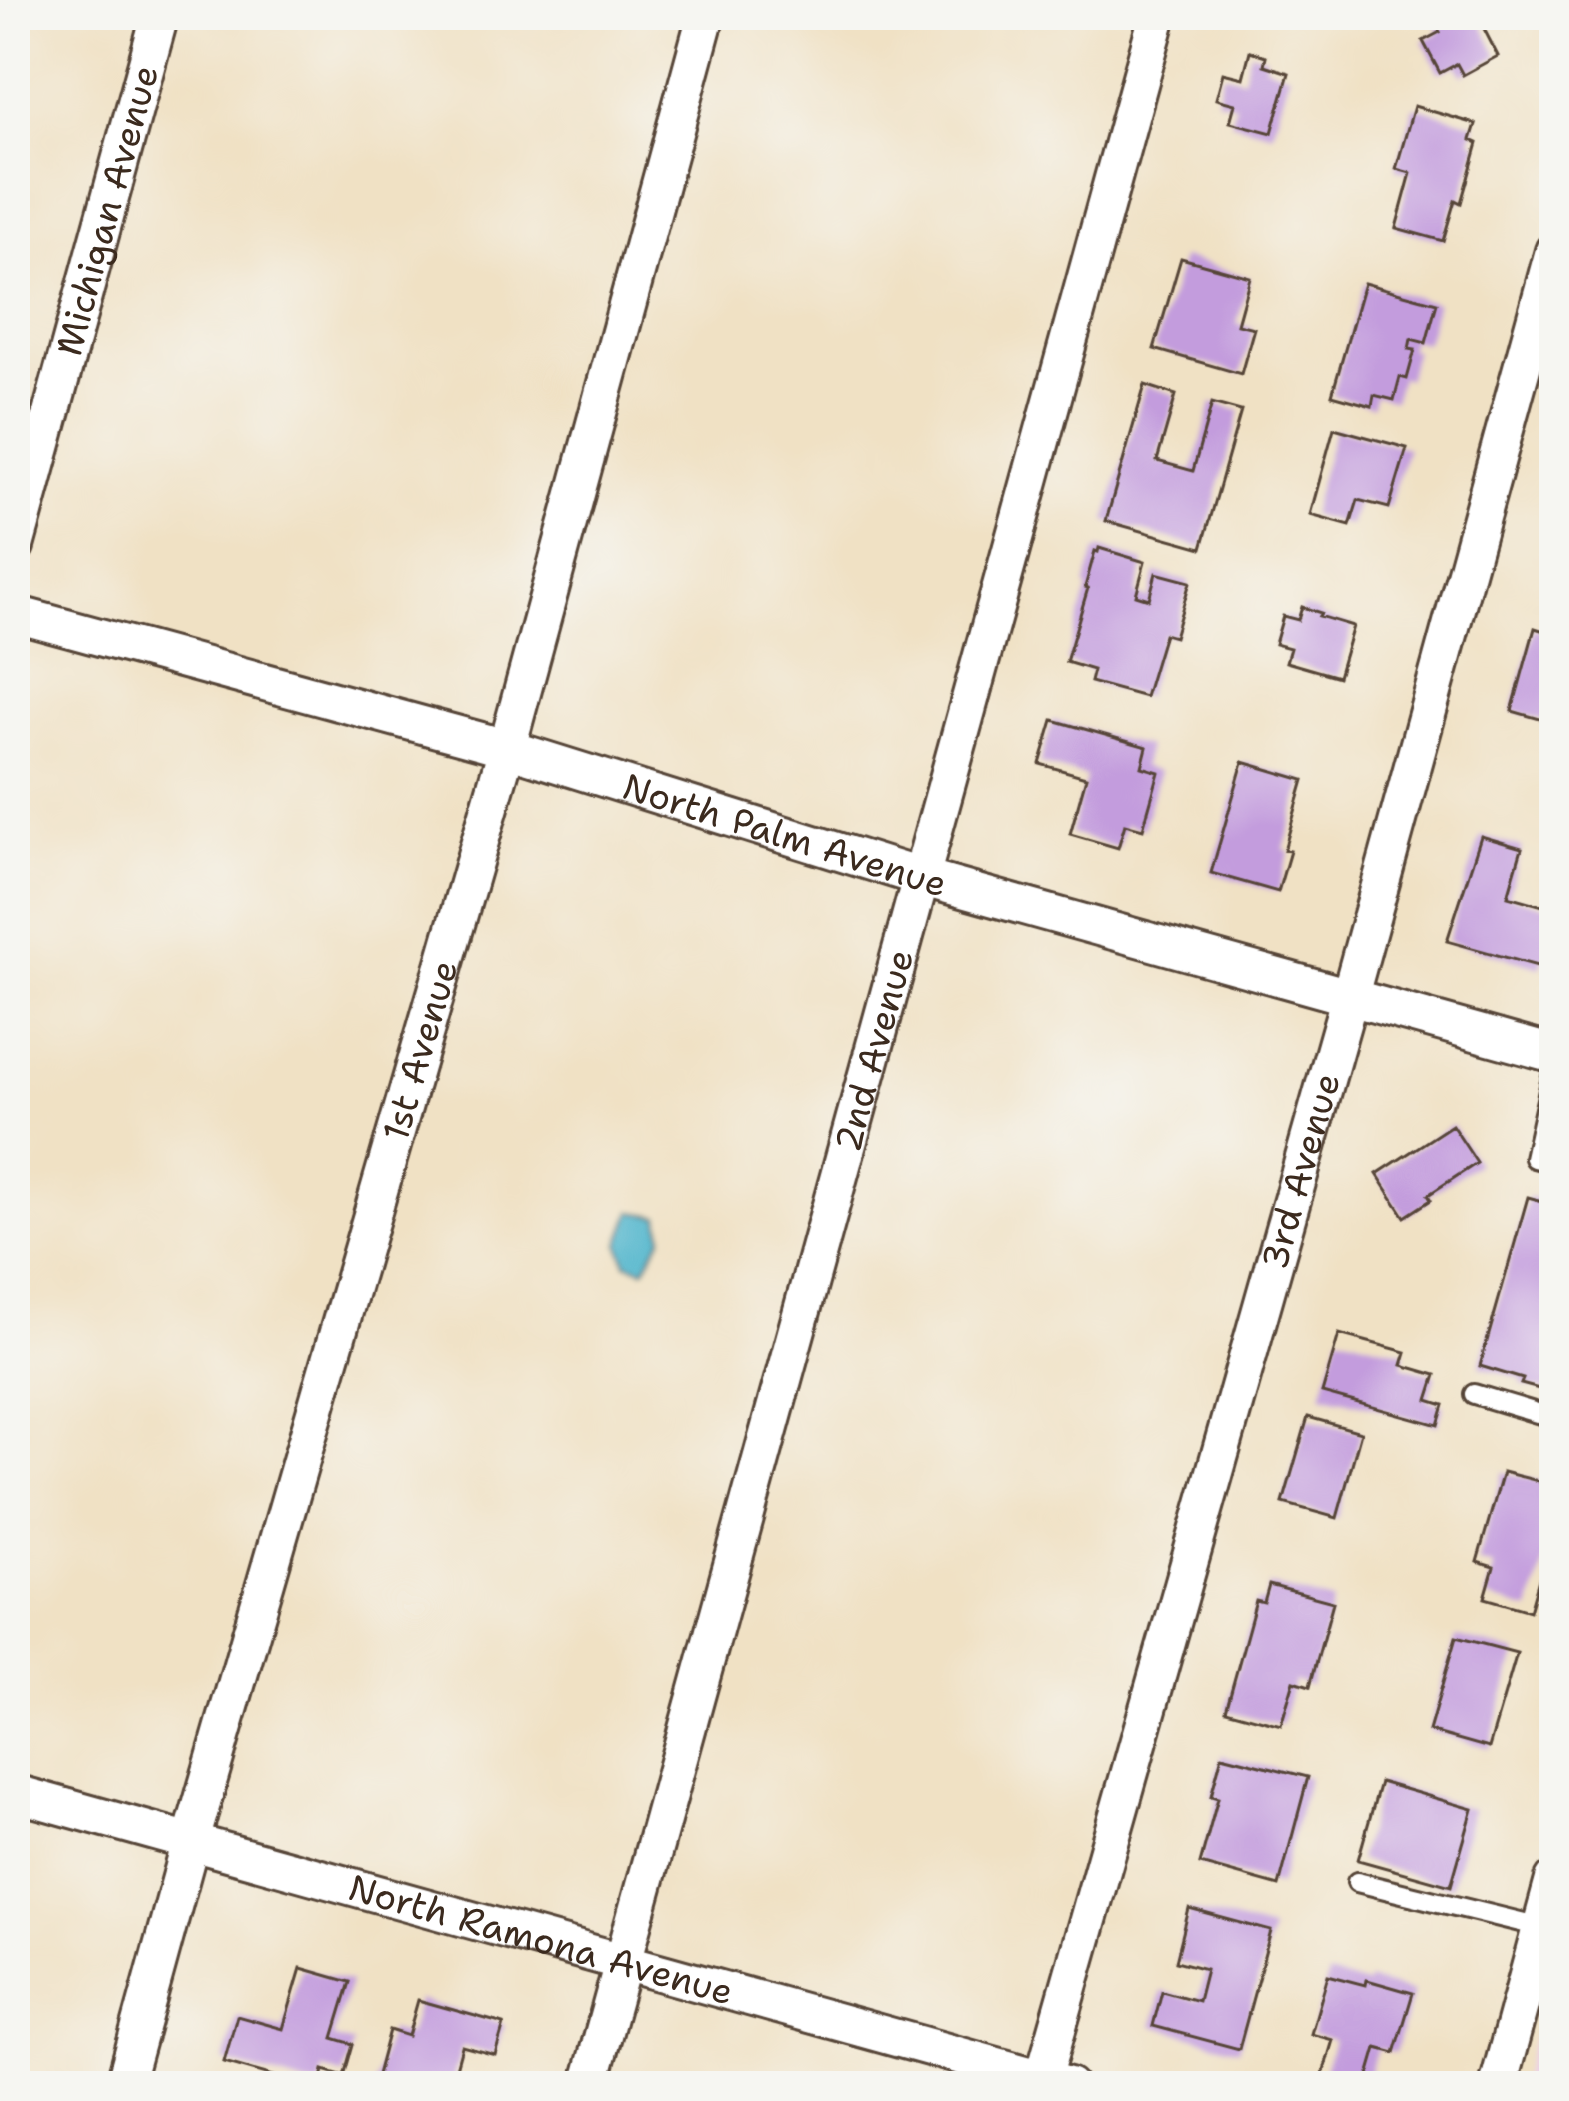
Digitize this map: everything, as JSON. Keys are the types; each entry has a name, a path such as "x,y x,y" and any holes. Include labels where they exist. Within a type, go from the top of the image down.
{"street":[{"name":"Michigan Avenue","path":"15,546 160,15"},
{"name":"1st Avenue","path":"124,2086 190,1841 507,748 706,15"},
{"name":"2nd Avenue","path":"589,2086 1158,15"},
{"name":"3rd Avenue","path":"1051,2084 1554,251"},
{"name":"North Palm Avenue","path":"15,614 507,748 923,878 1554,1054"},
{"name":"North Ramona Avenue","path":"15,1793 1051,2084"},
{"path":"1498,2086 1554,1880"}],"lane":[{"path":"1554,1068 1534,1158 1554,1163"},
{"path":"1474,1394 1554,1418"},
{"path":"1357,1882 1541,1927"}],"shaded area":[{"path":"1554,1961 1554,2086 1520,2086"}],"water":[{"path":"632,1212 660,1216 663,1237 644,1269 626,1263 620,1244"}],"building":[{"path":"1425,15 1477,15 1498,56 1463,75 1457,64 1440,73 1423,41 1440,32"},
{"path":"1250,51 1266,56 1264,65 1289,73 1272,133 1230,122 1235,104 1216,99 1223,73 1243,78"},
{"path":"1414,106 1476,124 1471,140 1478,143 1461,203 1455,200 1443,241 1396,228 1411,173 1396,169"},
{"path":"1181,258 1250,277 1237,324 1254,328 1241,374 1154,349"},
{"path":"1364,283 1437,303 1426,343 1411,339 1409,349 1415,350 1407,379 1400,377 1394,400 1374,395 1372,406 1332,395"},
{"path":"1145,385 1176,395 1157,461 1193,471 1212,403 1241,411 1202,548 1106,521"},
{"path":"1334,428 1407,448 1389,508 1358,500 1350,526 1310,515"},
{"path":"1099,548 1145,562 1136,595 1149,599 1156,573 1190,582 1174,637 1164,634 1145,697 1090,682 1093,670 1066,662"},
{"path":"1302,607 1353,626 1338,677 1286,662 1290,648 1275,644 1283,616 1298,620"},
{"path":"1535,628 1554,634 1554,723 1512,711"},
{"path":"1053,720 1147,747 1142,767 1159,772 1143,829 1125,824 1118,848 1070,834 1086,777 1040,764"},
{"path":"1243,762 1304,780 1284,850 1290,851 1278,892 1211,873"},
{"path":"1481,836 1522,848 1508,896 1554,909 1549,937 1554,938 1554,961 1543,958 1541,967 1447,941"},
{"path":"1452,1125 1477,1163 1428,1195 1431,1200 1405,1217 1377,1174"},
{"path":"1528,1197 1554,1204 1550,1219 1554,1220 1554,1393 1480,1366"},
{"path":"1339,1334 1406,1352 1402,1365 1436,1375 1428,1400 1444,1405 1438,1425 1322,1393"},
{"path":"1308,1417 1361,1432 1337,1518 1283,1503"},
{"path":"1503,1472 1554,1485 1554,1526 1530,1611 1485,1598 1494,1567 1477,1562"},
{"path":"1269,1585 1333,1602 1310,1686 1294,1681 1281,1725 1226,1710 1256,1601 1264,1603"},
{"path":"1456,1637 1517,1653 1489,1748 1429,1731"},
{"path":"1222,1755 1308,1777 1279,1886 1200,1864 1218,1798 1211,1796"},
{"path":"1380,1782 1473,1809 1451,1886 1358,1860"},
{"path":"1189,1909 1271,1931 1239,2049 1153,2026 1162,1991 1198,2001 1206,1969 1176,1961"},
{"path":"301,1968 350,1982 333,2038 353,2044 344,2076 324,2070 320,2086 309,2086 224,2062 237,2016 283,2029"},
{"path":"1328,1975 1413,1993 1395,2053 1377,2048 1366,2086 1337,2086 1338,2081 1322,2077 1333,2040 1311,2034"},
{"path":"418,2000 504,2024 495,2055 462,2046 453,2079 474,2086 374,2086 389,2030 408,2036"}]}
